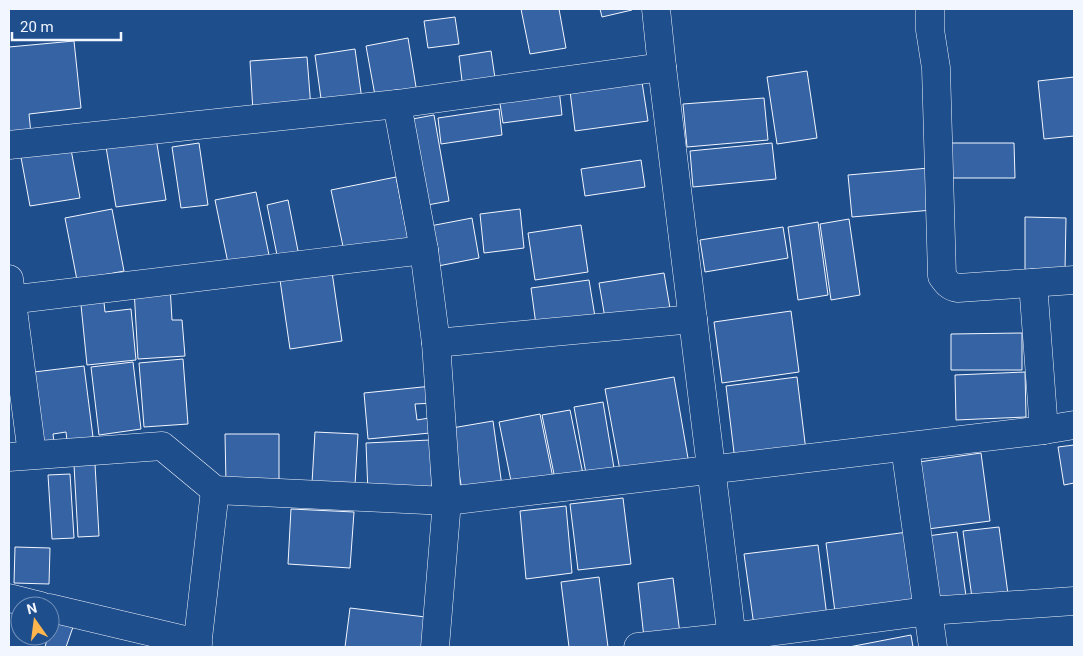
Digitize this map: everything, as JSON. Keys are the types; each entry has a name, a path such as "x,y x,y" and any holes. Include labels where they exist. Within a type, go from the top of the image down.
{"street":[{"path":"656,9 732,642"},
{"path":"930,9 930,30 936,68 942,276 952,287 958,288 1074,280"},
{"path":"9,144 397,104 662,67"},
{"path":"397,104 424,250 436,343 447,501 435,647"},
{"path":"424,250 10,293 20,456 162,446 215,490 447,501 905,447 1074,425"},
{"path":"1033,283 1044,430"},
{"path":"436,343 693,319"},
{"path":"905,447 932,647"},
{"path":"60,610 198,645 215,490"},
{"path":"638,647 732,642 928,611 1074,601"}],"building":[{"path":"521,9 559,9 566,48 530,54"},
{"path":"600,9 632,9 632,10 602,17"},
{"path":"455,17 459,44 428,48 424,21"},
{"path":"408,38 417,93 376,101 366,46"},
{"path":"74,41 81,108 29,114 31,134 9,136 9,47"},
{"path":"355,49 362,100 322,106 315,55"},
{"path":"491,51 496,85 463,89 459,56"},
{"path":"307,57 311,108 253,112 250,61"},
{"path":"807,71 817,138 777,144 767,77"},
{"path":"1074,77 1074,136 1044,139 1038,81"},
{"path":"642,82 648,121 575,131 570,91"},
{"path":"559,89 562,115 503,123 499,97"},
{"path":"764,98 768,140 687,147 683,104"},
{"path":"499,109 502,135 441,144 438,118"},
{"path":"434,115 449,201 422,206 407,120"},
{"path":"156,138 166,200 116,207 106,147"},
{"path":"199,143 208,205 181,208 172,147"},
{"path":"772,143 776,179 693,187 690,151"},
{"path":"944,143 1014,143 1015,178 944,178"},
{"path":"70,144 80,198 30,206 20,152"},
{"path":"641,160 645,187 585,196 581,169"},
{"path":"929,168 932,210 852,217 848,175"},
{"path":"396,177 408,238 344,251 331,190"},
{"path":"256,192 269,255 228,263 215,200"},
{"path":"288,200 299,256 278,260 267,205"},
{"path":"112,209 124,271 77,280 65,218"},
{"path":"520,209 524,248 484,253 480,214"},
{"path":"1025,217 1066,218 1065,271 1025,270"},
{"path":"472,218 479,258 438,266 430,226"},
{"path":"849,219 860,295 831,300 820,224"},
{"path":"818,222 828,295 798,300 788,227"},
{"path":"581,225 588,272 535,280 528,233"},
{"path":"783,227 788,258 705,272 700,240"},
{"path":"332,272 342,341 290,349 280,280"},
{"path":"664,273 671,314 606,324 599,283"},
{"path":"589,280 596,323 537,332 531,288"},
{"path":"170,286 172,320 182,320 185,356 138,359 134,289"},
{"path":"103,293 105,312 131,309 136,360 87,365 80,295"},
{"path":"791,311 799,372 722,383 714,322"},
{"path":"1022,333 1022,370 951,370 951,334"},
{"path":"183,359 188,424 144,427 139,363"},
{"path":"133,362 141,429 99,435 91,367"},
{"path":"84,366 93,437 67,441 66,432 53,434 54,442 43,444 34,372"},
{"path":"1025,372 1026,417 956,420 955,375"},
{"path":"674,377 689,464 621,476 605,389"},
{"path":"797,377 806,451 735,461 726,386"},
{"path":"432,386 434,403 415,404 417,420 429,418 430,433 368,439 364,393"},
{"path":"603,402 615,474 587,479 574,407"},
{"path":"570,410 583,474 555,479 542,415"},
{"path":"540,414 553,478 512,486 499,422"},
{"path":"493,421 502,486 462,491 452,428"},
{"path":"315,432 358,434 355,485 312,483"},
{"path":"225,434 279,434 279,482 226,483"},
{"path":"430,440 432,490 368,493 366,443"},
{"path":"1074,445 1074,483 1064,485 1058,447"},
{"path":"981,453 990,521 920,530 912,463"},
{"path":"95,464 99,536 78,537 74,465"},
{"path":"70,474 74,538 52,539 48,475"},
{"path":"623,498 631,564 578,570 570,504"},
{"path":"566,506 572,573 526,579 520,511"},
{"path":"291,509 354,512 350,568 288,564"},
{"path":"999,527 1008,594 972,598 963,531"},
{"path":"915,531 924,600 835,612 826,543"},
{"path":"957,532 966,596 929,600 920,537"},
{"path":"818,545 827,617 754,626 744,554"},
{"path":"15,547 50,548 49,584 14,583"},
{"path":"599,577 608,647 569,647 561,582"},
{"path":"673,578 680,634 644,638 638,583"},
{"path":"350,608 434,618 430,647 345,647"},
{"path":"60,624 73,627 66,647 45,647 60,646"},
{"path":"911,635 913,647 849,647"}]}
